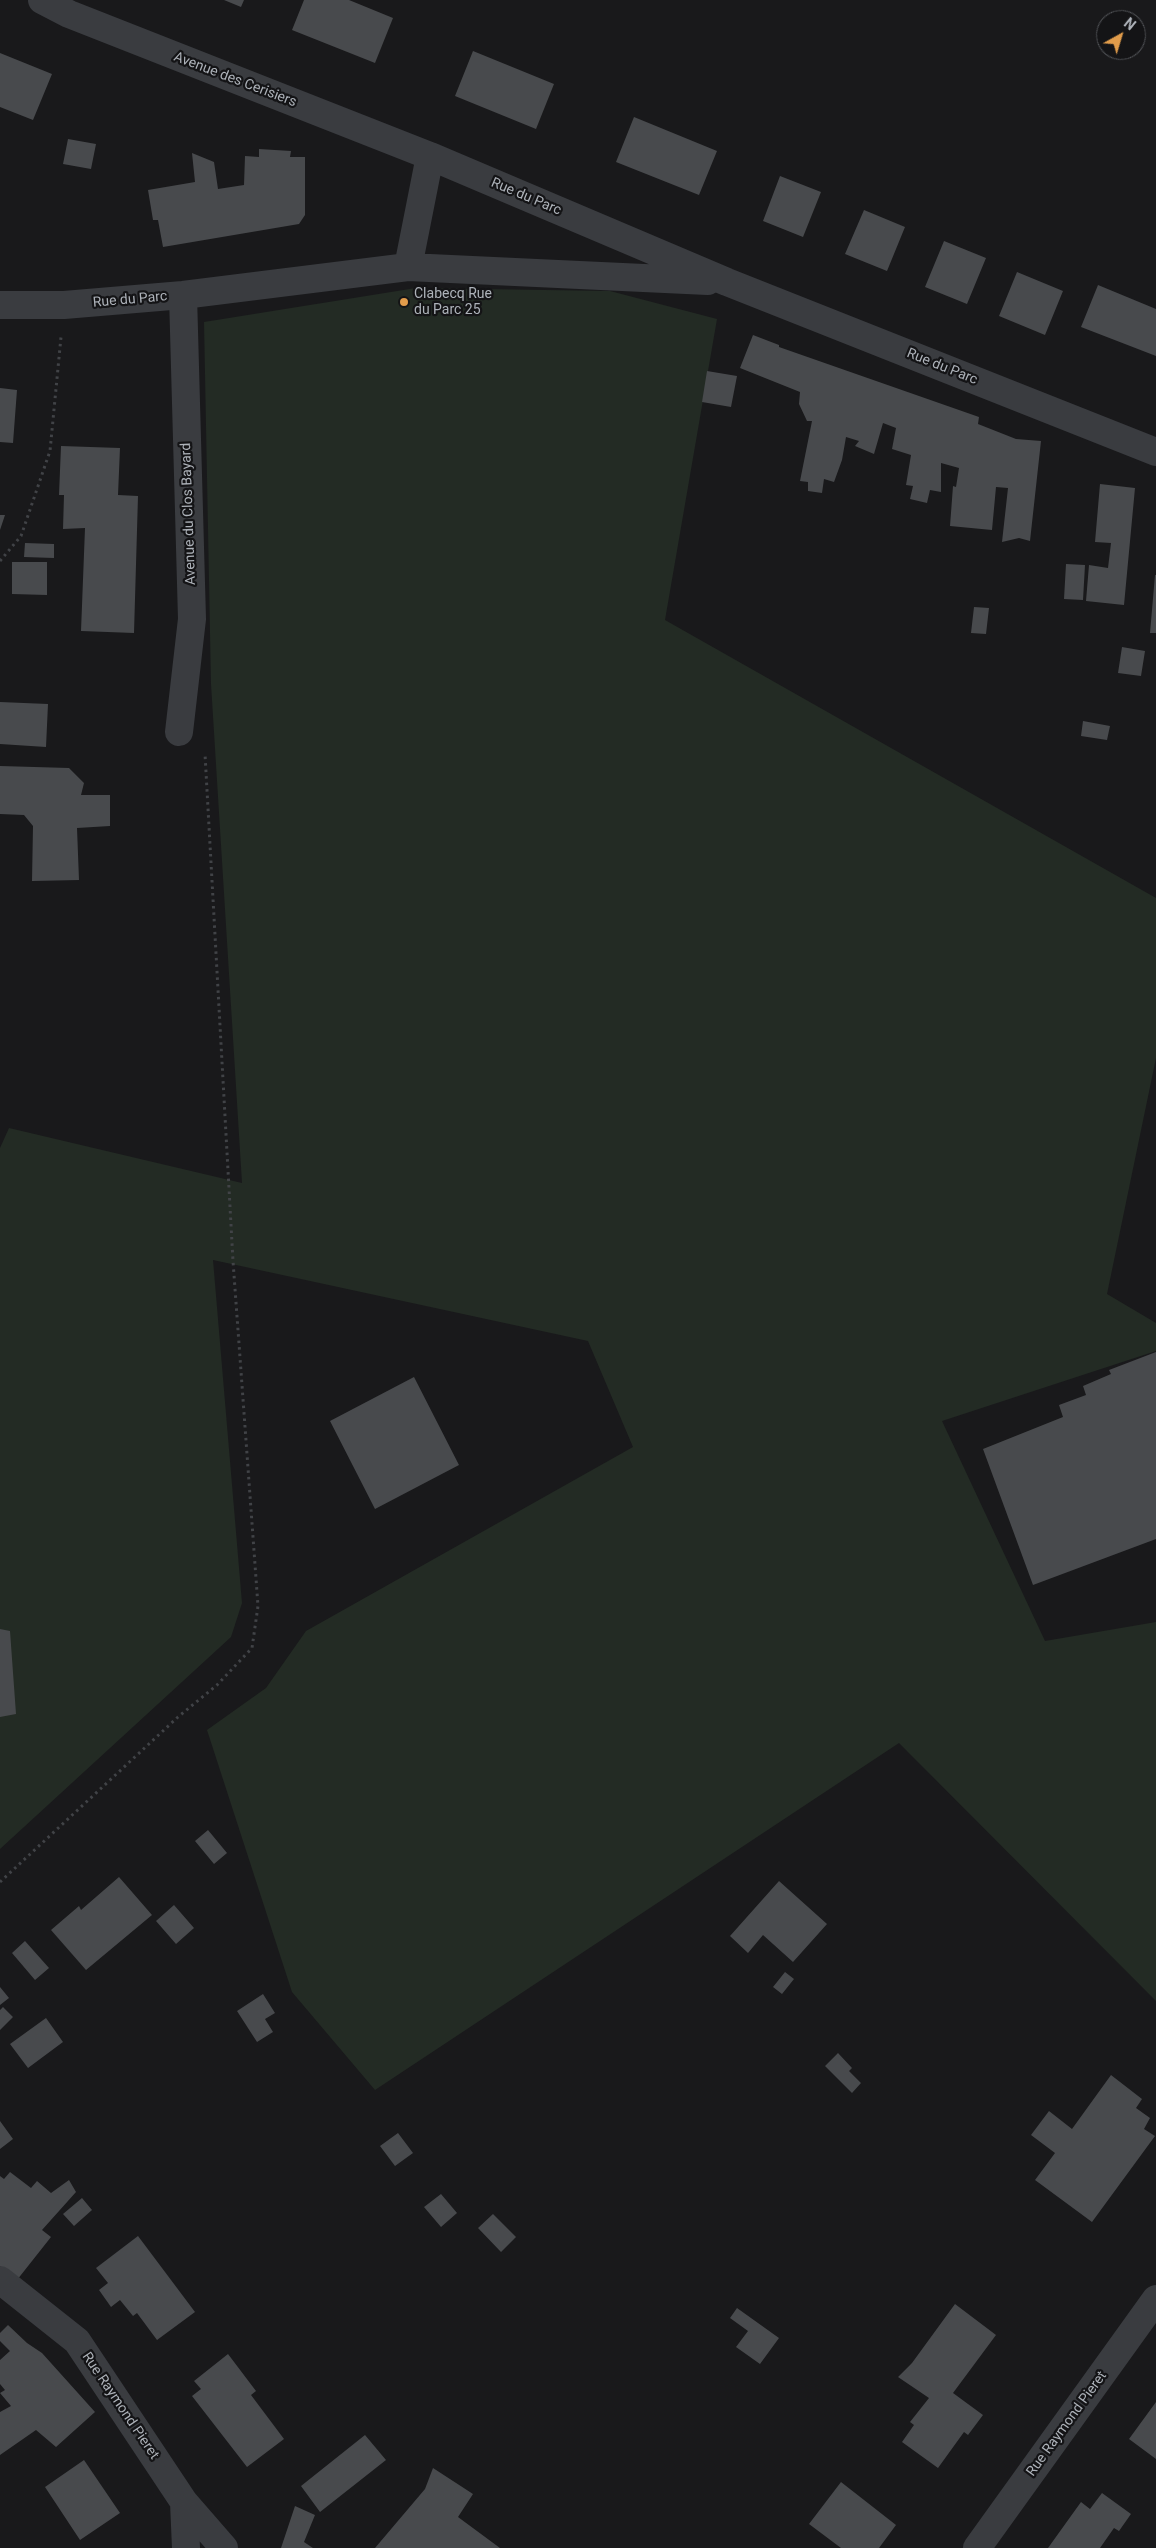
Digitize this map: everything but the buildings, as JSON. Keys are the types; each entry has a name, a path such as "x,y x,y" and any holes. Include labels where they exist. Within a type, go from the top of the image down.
{"street":[{"name":"Avenue des Cerisiers","path":"42,0 78,17 430,156"},
{"path":"408,267 430,156"},
{"name":"Rue du Parc","path":"430,156 727,282 1156,452"},
{"name":"Rue du Parc","path":"0,305 64,305 183,295 408,267 727,282"},
{"name":"Avenue du Clos Bayard","path":"179,732 192,619 183,295"},
{"name":"Rue Raymond Pieret","path":"0,2280 77,2341 184,2502 224,2548"},
{"name":"Rue Raymond Pieret","path":"977,2548 1156,2299"},
{"path":"184,2502 186,2548"}],"path":[{"path":"0,561 21,536 50,451 64,305"},
{"path":"0,1882 178,1717 217,1685 252,1648 258,1606 233,1261 203,732 179,732"}],"shaded area":[{"path":"416,288 610,291 717,319 665,620 1156,898 1156,1058 1107,1294 1156,1323 1156,1351 942,1421 1045,1641 1156,1622 1156,2001 899,1743 375,2090 292,1992 207,1730 266,1688 306,1631 633,1447 588,1341 213,1260 242,1603 231,1637 0,1849 0,1148 9,1128 242,1183 211,684 204,322"}],"place":[{"name":"Clabecq Rue du Parc 25","path":"404,302"}]}
